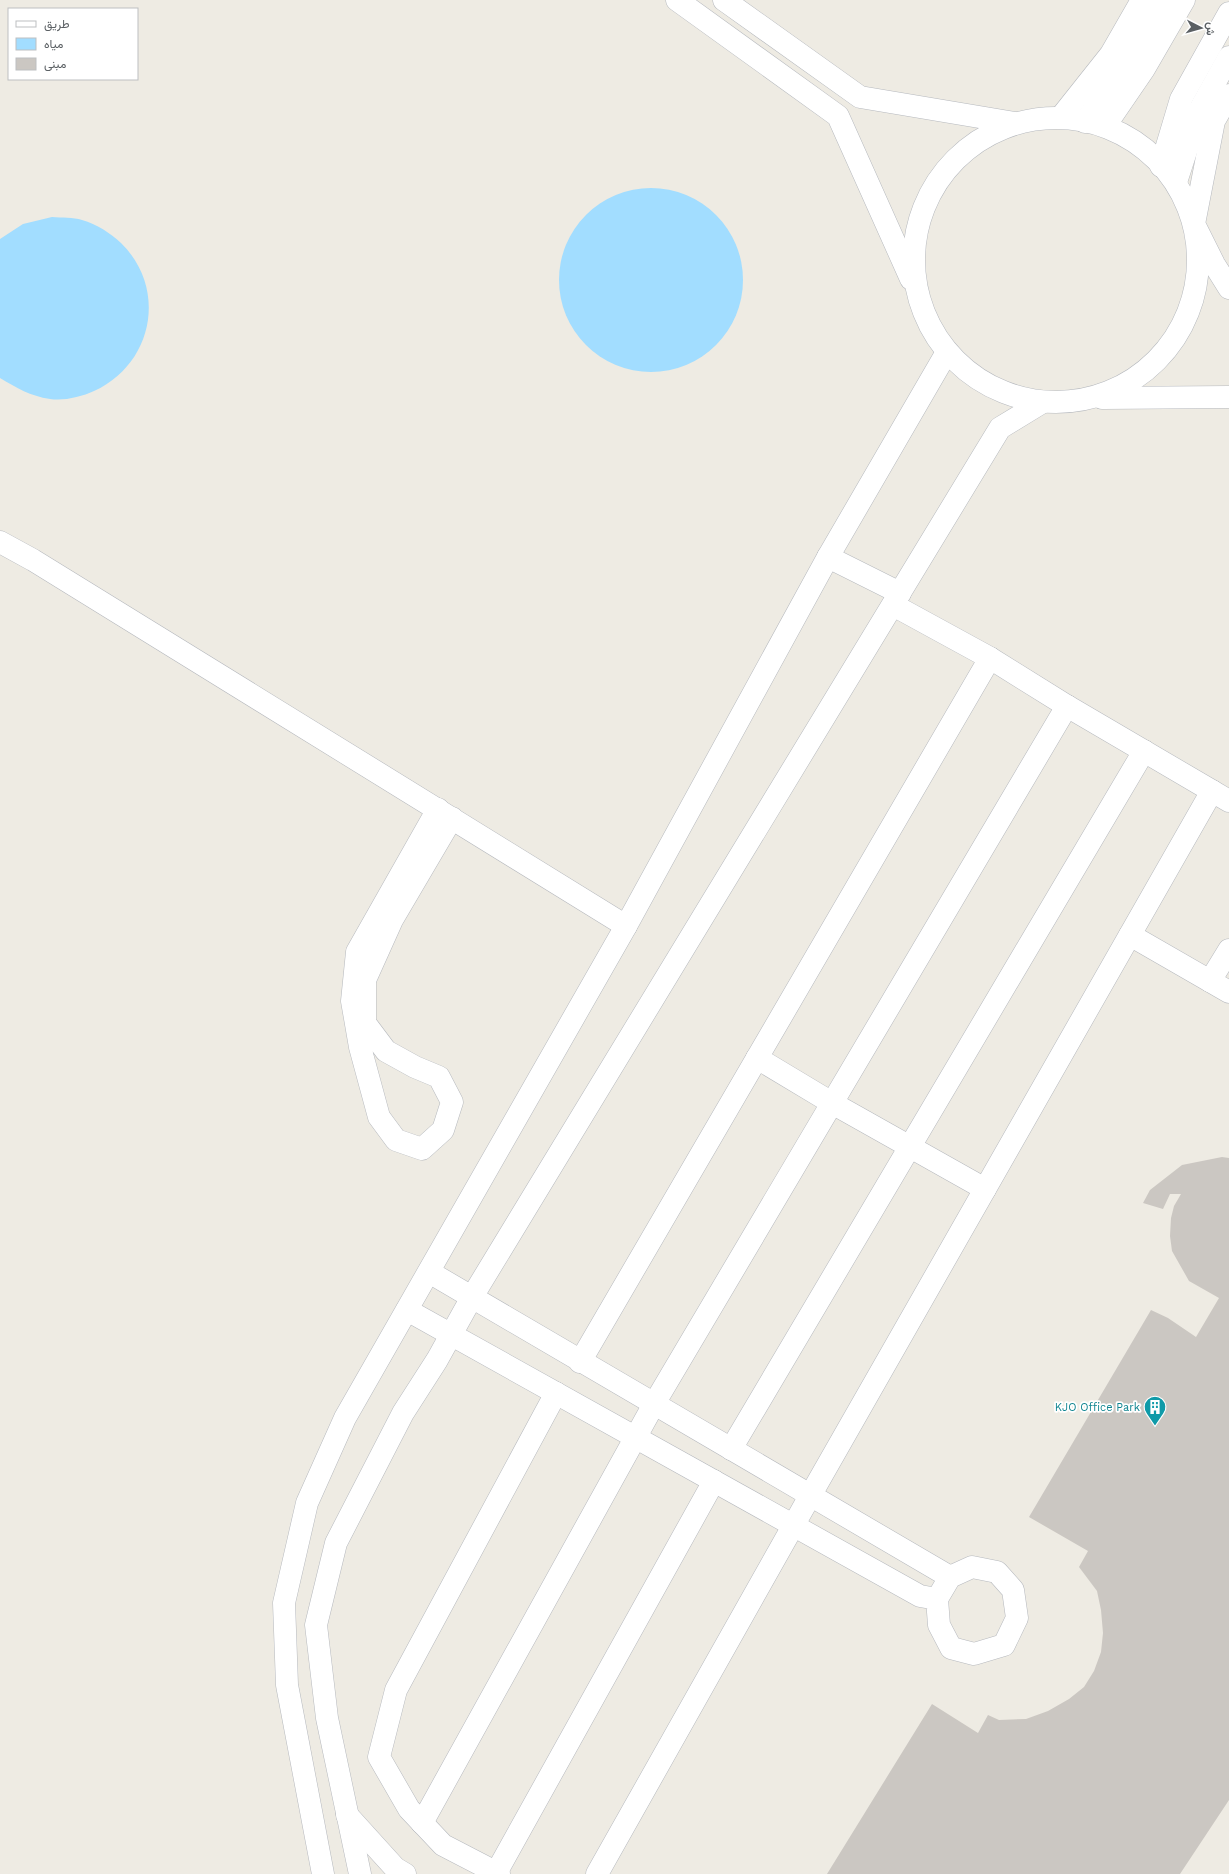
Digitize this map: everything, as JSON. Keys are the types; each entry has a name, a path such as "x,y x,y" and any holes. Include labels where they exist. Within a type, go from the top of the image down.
{"street":[{"path":"677,0 838,116 916,290 928,323 947,352 973,377 1006,394 1041,403 1068,403 1095,398 1229,397"},
{"path":"724,0 860,97 1015,123 1061,117 1095,124 1145,148 1176,182 1194,224 1214,264 1229,288"},
{"path":"1061,117 1111,54 1142,0"},
{"path":"1095,124 1128,59 1162,0"},
{"path":"1095,124 1144,69 1184,0"},
{"path":"1161,166 1181,99 1229,13"},
{"path":"1176,182 1199,111 1229,57"},
{"path":"1095,398 1135,380 1167,350 1189,312 1198,268 1194,224 1214,121 1229,95"},
{"path":"916,290 914,248 924,206 945,170 977,141 1015,123"},
{"path":"323,1874 287,1684 284,1603 307,1503 345,1418 626,926 828,556 947,352"},
{"path":"360,1874 327,1718 316,1625 336,1543 403,1414 452,1335 472,1297 1000,428 1041,403"},
{"path":"0,542 33,560 626,926"},
{"path":"598,1874 810,1496 1130,935 1221,796 1067,706 828,556"},
{"path":"580,1362 990,658"},
{"path":"422,1823 654,1404 1067,706"},
{"path":"730,1449 1144,751"},
{"path":"445,813 392,920 365,980 365,1023 386,1051 415,1067 439,1077 452,1102 443,1130 422,1149 396,1140 379,1117 360,1047 352,1001 357,952 445,813"},
{"path":"1130,935 1229,992"},
{"path":"1210,981 1229,950"},
{"path":"757,1058 832,1103 985,1189"},
{"path":"429,1272 580,1362 950,1577"},
{"path":"407,1310 920,1596 937,1600"},
{"path":"556,1392 396,1690 379,1757 409,1809 443,1845 498,1873 714,1482"},
{"path":"972,1567 996,1572 1014,1590 1017,1618 1004,1644 974,1654 951,1648 939,1625 937,1600 950,1577 972,1567"},
{"path":"347,1815 395,1868 405,1874"}],"water":[{"path":"651,188 669,190 686,195 702,204 716,215 727,229 736,245 741,262 743,280 741,298 736,315 727,331 716,345 702,356 686,365 669,370 651,372 633,370 616,365 600,356 586,345 575,331 566,315 561,298 559,280 561,262 566,245 575,229 586,215 600,204 616,195 633,190"},
{"path":"52,217 75,218 88,222 103,229 121,243 136,261 145,282 149,303 147,324 141,344 130,363 114,379 94,391 78,397 67,399 50,399 30,394 0,378 0,239 23,224"}],"building":[{"name":"KJO Office Park","path":"1222,1157 1229,1158 1229,1800 1180,1874 827,1874 932,1704 978,1733 988,1715 999,1720 1026,1719 1048,1711 1069,1699 1084,1687 1094,1671 1101,1652 1103,1633 1101,1610 1097,1591 1079,1567 1088,1551 1029,1517 1151,1310 1168,1318 1196,1337 1219,1298 1189,1281 1172,1251 1170,1236 1171,1218 1174,1206 1181,1194 1170,1194 1163,1209 1143,1203 1150,1190 1182,1165"}],"place":[{"name":"KJO Office Park","path":"1155,1426"}]}
